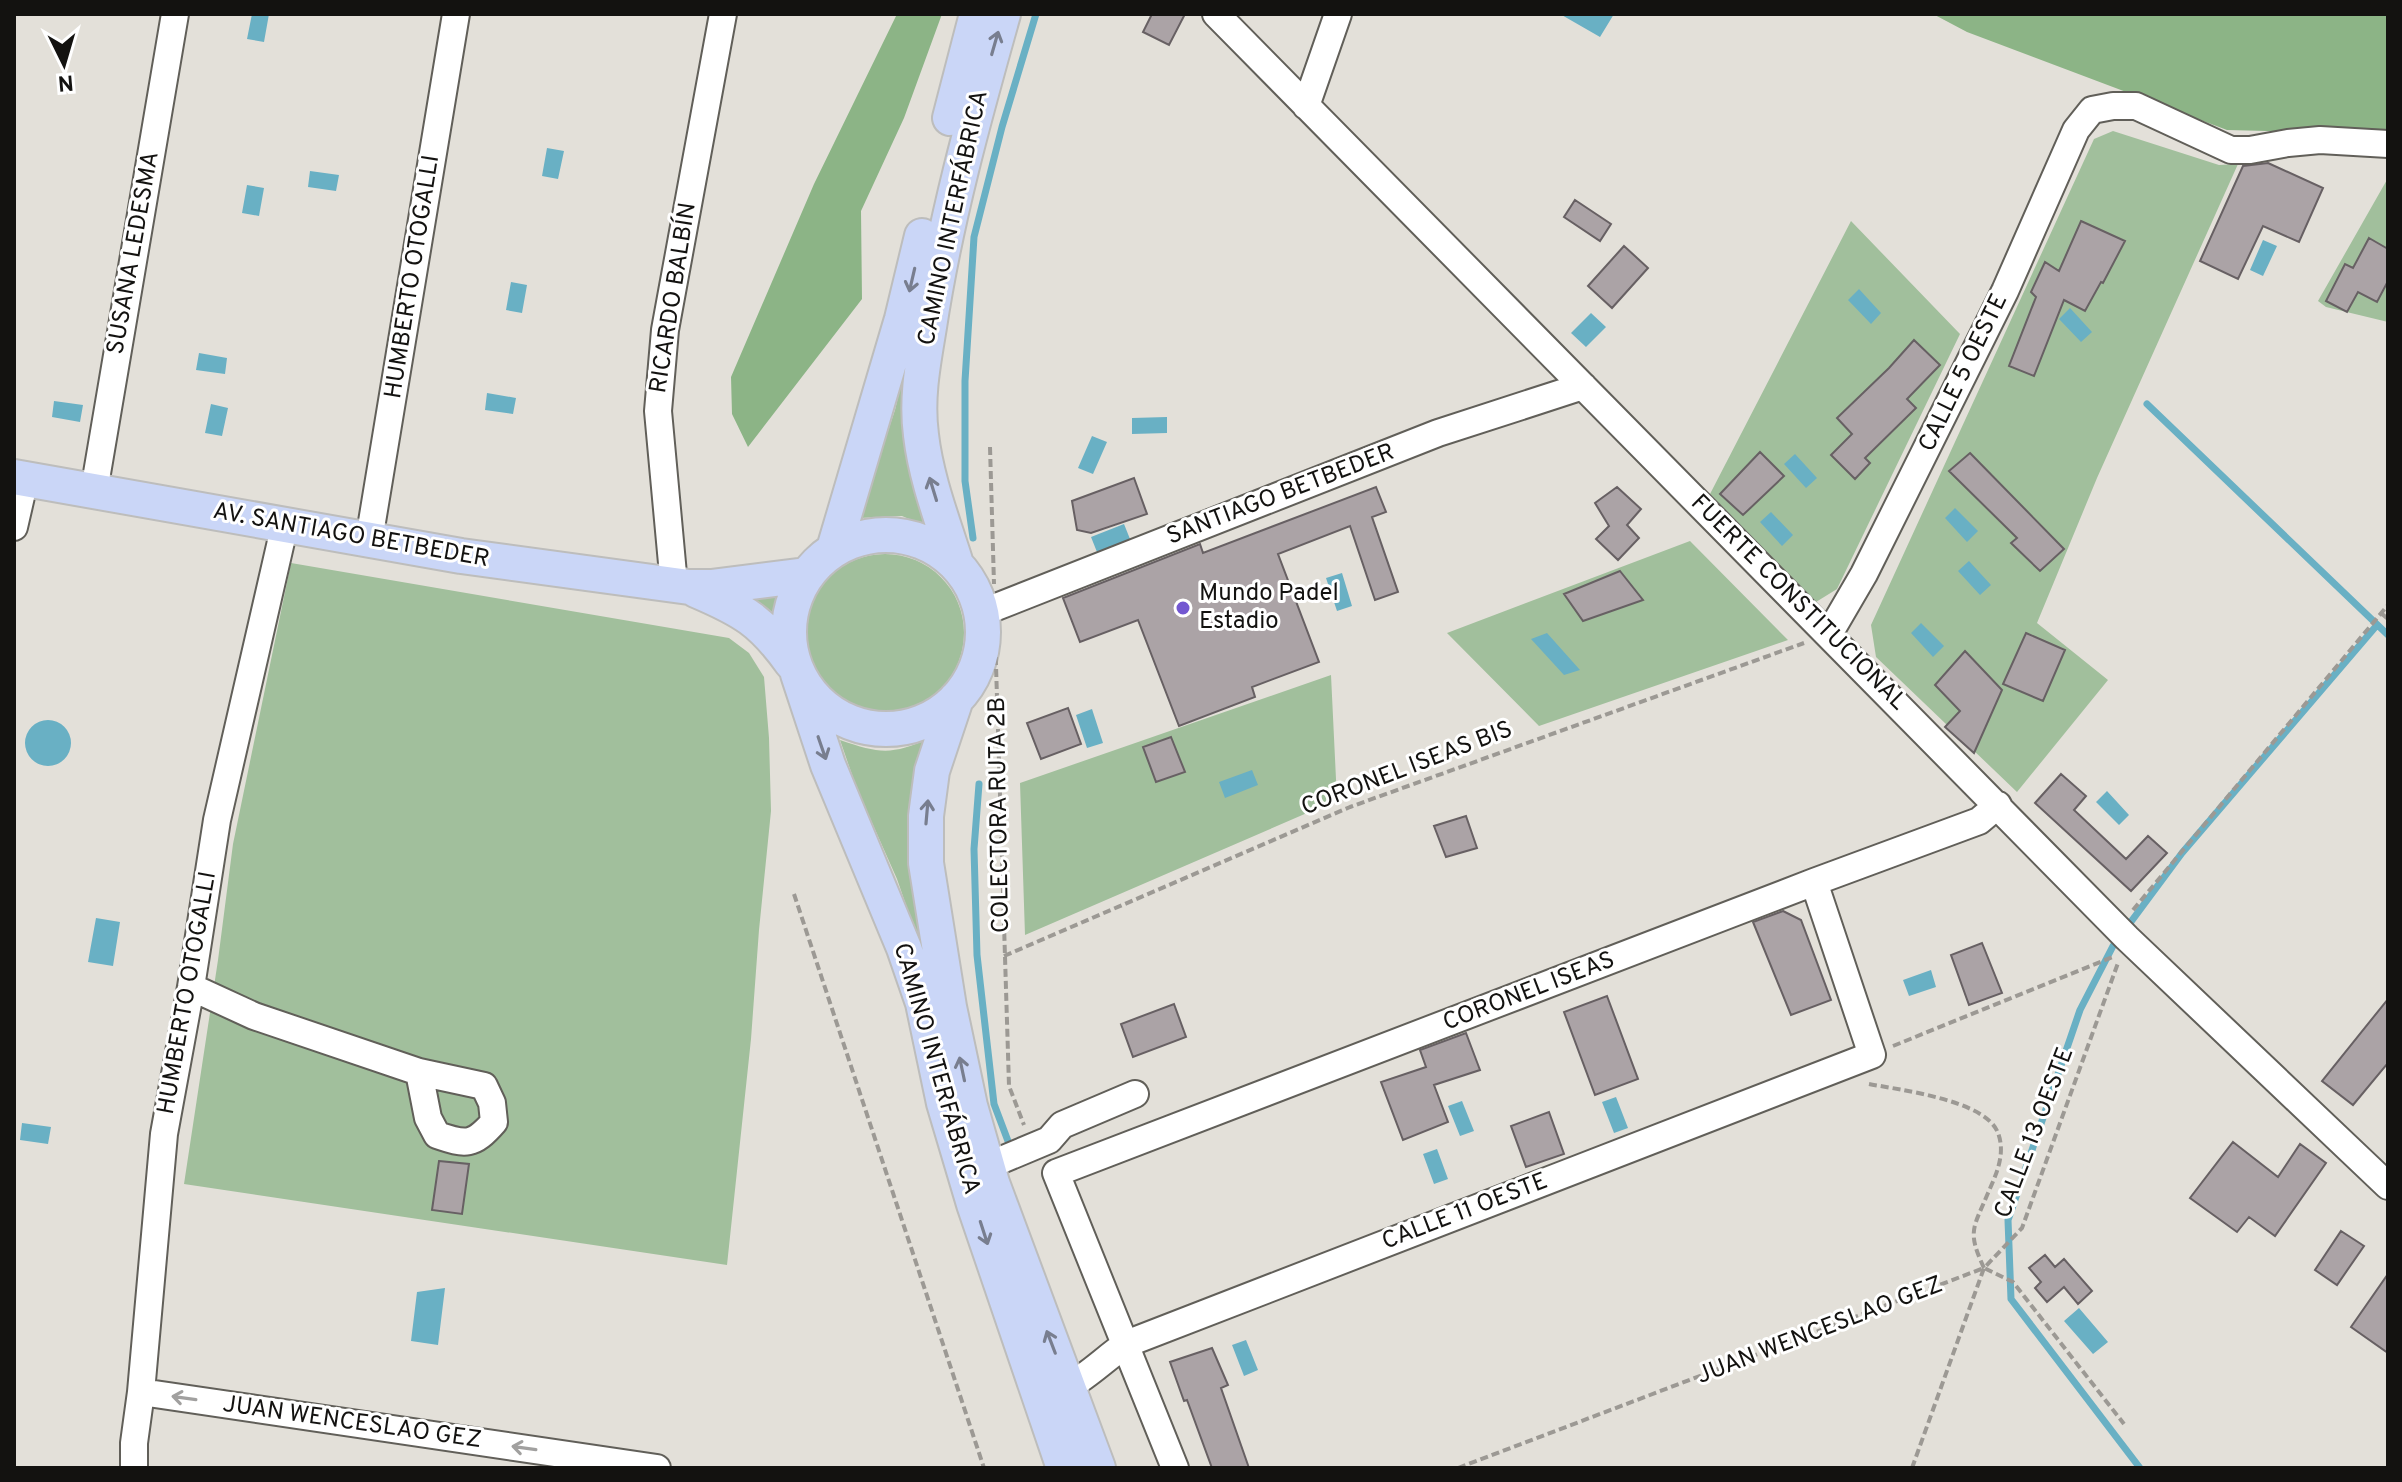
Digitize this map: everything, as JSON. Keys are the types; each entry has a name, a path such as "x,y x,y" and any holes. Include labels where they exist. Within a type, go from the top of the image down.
{"main road":[{"name":"CAMINO INTERFÁBRICA","path":"834,549 902,319 977,14"},
{"name":"CAMINO INTERFÁBRICA","path":"956,564 928,474 921,435 919,394 946,233 1003,14"},
{"name":"AV. SANTIAGO BETBEDER","path":"20,478 461,556 681,586"},
{"name":"CAMINO INTERFÁBRICA","path":"1064,1468 974,1204 944,1103 923,1003 904,948 828,765 796,671 788,630 793,601 806,575 834,549 865,537 897,535 929,544 956,564 990,609 974,673 956,699 932,771 926,816 926,863 949,1007 970,1106 987,1166 1098,1468"},
{"path":"681,586 711,587 806,575"},
{"path":"681,586 736,607 772,635 796,671"},
{"name":"CAMINO INTERFÁBRICA","path":"796,671 823,706 848,721 876,728 906,727 933,717 956,699"}],"street":[{"name":"SUSANA LEDESMA","path":"94,491 175,14"},
{"name":"HUMBERTO OTOGALLI","path":"369,540 456,14"},
{"name":"RICARDO BALBÍN","path":"681,586 658,411 665,330 723,14"},
{"name":"FUERTE CONSTITUCIONAL","path":"1216,14 1998,805 2119,941 2388,1186"},
{"path":"1306,106 1338,14"},
{"name":"CALLE 5 OESTE","path":"1829,634 1864,574 2005,291 2076,130 2092,110 2136,106 2231,150 2320,140 2388,144"},
{"name":"SANTIAGO BETBEDER","path":"990,609 1438,433 1583,386"},
{"path":"14,527 20,478"},
{"name":"HUMBERTO OTOGALLI","path":"134,1468 164,1134 217,820 285,524"},
{"name":"CORONEL ISEAS","path":"1126,1344 1056,1173 1979,821 1998,805"},
{"path":"1814,882 1872,1055"},
{"path":"191,987 254,1016 419,1072"},
{"name":"CALLE 11 OESTE","path":"1068,1387 1087,1377 1102,1361 1126,1344 1872,1055"},
{"path":"987,1166 1049,1140 1062,1125 1135,1094"},
{"path":"1126,1344 1175,1468"},
{"name":"JUAN WENCESLAO GEZ","path":"141,1392 657,1468"}],"path":[{"name":"COLECTORA RUTA 2B","path":"990,447 990,609 1009,1086 1024,1125"},
{"path":"1872,1055 2119,941 2388,605"},
{"path":"2381,613 2388,619"},
{"name":"CORONEL ISEAS BIS","path":"1004,956 1350,807 1829,634"},
{"path":"794,894 984,1468"},
{"name":"CALLE 13 OESTE","path":"1912,1468 1984,1268 2022,1228 2119,941"},
{"path":"1869,1084 1946,1100 1978,1113 1992,1123 1999,1135 2001,1153 1998,1169 1974,1228 1973,1243 1984,1268 2013,1282 2124,1424"},
{"name":"JUAN WENCESLAO GEZ","path":"1458,1468 1984,1268"}],"green space":[{"path":"897,14 942,14 904,118 861,211 862,299 748,447 732,414 731,377 814,184"},
{"path":"1933,14 2388,14 2388,134 2227,130 1967,32"},
{"path":"2113,131 2219,165 2238,164 2097,478 2037,623 2108,680 2017,792 1876,657 1871,625 2094,139"},
{"path":"952,169 920,331 937,531 902,516 859,518 895,410"},
{"path":"2388,178 2388,322 2326,307 2318,301"},
{"path":"1851,221 1960,334 1837,589 1816,602 1710,494"},
{"path":"1690,541 1788,640 1539,726 1447,633"},
{"path":"885,554 915,560 941,577 958,603 964,633 958,663 941,689 915,706 885,712 855,706 829,689 812,663 806,633 812,603 829,577 855,560"},
{"path":"291,563 729,638 749,653 764,677 771,811 727,1265 184,1184 233,844"},
{"path":"788,587 781,631 721,593"},
{"path":"1331,675 1337,800 1025,935 1020,783"},
{"path":"931,738 925,960 897,879 857,789 840,740 886,751"}],"water":[{"path":"252,14 269,14 264,42 247,39"},
{"path":"1560,14 1614,14 1600,37"},
{"path":"547,148 564,151 558,179 542,176"},
{"path":"310,171 339,175 336,191 308,187"},
{"path":"247,185 264,188 259,216 242,213"},
{"path":"2263,240 2277,246 2263,276 2250,270"},
{"path":"511,282 527,285 522,313 506,310"},
{"path":"1859,289 1881,313 1871,324 1848,300"},
{"path":"2070,308 2092,332 2081,342 2059,319"},
{"path":"1591,313 1606,327 1586,347 1571,333"},
{"path":"199,353 227,358 225,374 196,370"},
{"path":"487,393 516,398 513,414 485,410"},
{"path":"54,401 83,405 80,422 52,417"},
{"path":"211,404 228,408 222,436 205,433"},
{"path":"1167,417 1167,433 1132,434 1132,418"},
{"path":"1092,436 1107,442 1093,474 1078,468"},
{"path":"1795,454 1817,478 1806,488 1784,464"},
{"path":"1955,508 1978,531 1967,542 1945,518"},
{"path":"1771,512 1793,535 1782,546 1760,522"},
{"path":"1124,524 1130,539 1097,552 1091,537"},
{"path":"1969,561 1991,585 1980,595 1958,571"},
{"path":"1342,573 1352,606 1337,611 1326,578"},
{"path":"1921,623 1944,646 1933,657 1911,633"},
{"path":"1547,633 1580,670 1564,675 1531,639"},
{"path":"1092,709 1103,743 1087,748 1076,715"},
{"path":"48,720 64,727 71,743 64,759 48,766 32,759 25,743 32,727"},
{"path":"1252,770 1258,785 1225,798 1219,782"},
{"path":"2107,791 2129,815 2119,825 2096,802"},
{"path":"96,918 120,922 113,966 88,962"},
{"path":"1931,970 1936,987 1909,996 1903,980"},
{"path":"1616,1097 1628,1128 1614,1133 1602,1102"},
{"path":"1462,1101 1474,1131 1460,1136 1448,1106"},
{"path":"22,1123 51,1127 48,1144 20,1140"},
{"path":"1437,1149 1448,1179 1434,1184 1423,1154"},
{"path":"445,1288 438,1345 411,1341 417,1292"},
{"path":"2079,1308 2108,1342 2093,1354 2064,1321"},
{"path":"1246,1340 1258,1370 1244,1376 1232,1345"}],"building":[{"path":"1152,14 1185,14 1169,45 1143,32"},
{"path":"2268,163 2323,188 2299,242 2263,226 2238,279 2200,261 2243,166"},
{"path":"1575,200 1611,224 1600,241 1564,217"},
{"path":"2081,221 2125,241 2085,311 2064,300 2034,376 2009,366 2036,297 2031,292 2045,262 2059,271"},
{"path":"2369,238 2388,249 2388,281 2377,302 2358,292 2347,312 2326,301 2345,264 2353,268"},
{"path":"1624,246 1648,268 1612,308 1588,286"},
{"path":"1914,340 1940,365 1907,399 1916,408 1865,458 1870,463 1855,479 1831,455 1852,434 1837,418"},
{"path":"1760,452 1784,476 1743,515 1720,494"},
{"path":"1970,453 2064,549 2040,571 2011,543 2017,538 1949,471"},
{"path":"1134,478 1147,514 1091,533 1077,530 1072,501"},
{"name":"Mundo Padel Estadio","path":"1376,487 1386,512 1372,517 1398,592 1375,600 1350,526 1278,554 1319,662 1252,687 1255,697 1179,726 1138,620 1080,642 1063,598 1200,544 1203,553"},
{"path":"1617,487 1641,509 1627,525 1639,538 1618,560 1596,539 1609,526 1595,503"},
{"path":"1620,571 1643,600 1583,621 1564,594"},
{"path":"2026,633 2065,650 2043,701 2003,684"},
{"path":"1965,651 2002,690 1974,753 1945,727 1960,711 1935,685"},
{"path":"1068,708 1081,744 1041,759 1027,723"},
{"path":"1171,737 1185,772 1156,782 1143,747"},
{"path":"2061,774 2086,796 2074,810 2126,859 2148,836 2167,853 2131,891 2035,803"},
{"path":"1466,816 1477,848 1446,857 1434,826"},
{"path":"1783,911 1801,920 1831,1000 1791,1015 1753,922"},
{"path":"1982,943 2002,993 1969,1005 1951,955"},
{"path":"1607,996 1638,1079 1595,1095 1564,1012"},
{"path":"2388,999 2388,1063 2353,1105 2322,1081"},
{"path":"1174,1004 1186,1037 1133,1057 1121,1024"},
{"path":"1466,1033 1480,1070 1434,1085 1448,1122 1403,1140 1381,1082 1426,1067 1420,1050"},
{"path":"1549,1112 1564,1154 1526,1167 1511,1126"},
{"path":"2233,1142 2278,1177 2300,1144 2326,1163 2275,1236 2249,1217 2237,1232 2190,1198"},
{"path":"439,1161 469,1164 462,1214 432,1210"},
{"path":"2341,1231 2364,1246 2337,1285 2315,1270"},
{"path":"2045,1255 2055,1267 2064,1259 2092,1291 2078,1304 2064,1287 2047,1302 2035,1288 2041,1282 2029,1268"},
{"path":"2388,1274 2388,1353 2351,1327"},
{"path":"1212,1348 1228,1385 1221,1388 1249,1468 1212,1468 1170,1362"}],"waterway":[{"path":"973,538 965,481 965,381 974,237 1002,127 1036,14"},
{"path":"2147,404 2388,635"},
{"path":"2140,1468 2011,1299 2008,1220 2080,1010 2113,946 2182,853 2377,625"},
{"path":"979,784 974,849 977,955 994,1104 1011,1149"}],"place":[{"name":"Mundo Padel Estadio","path":"1183,608"}]}
